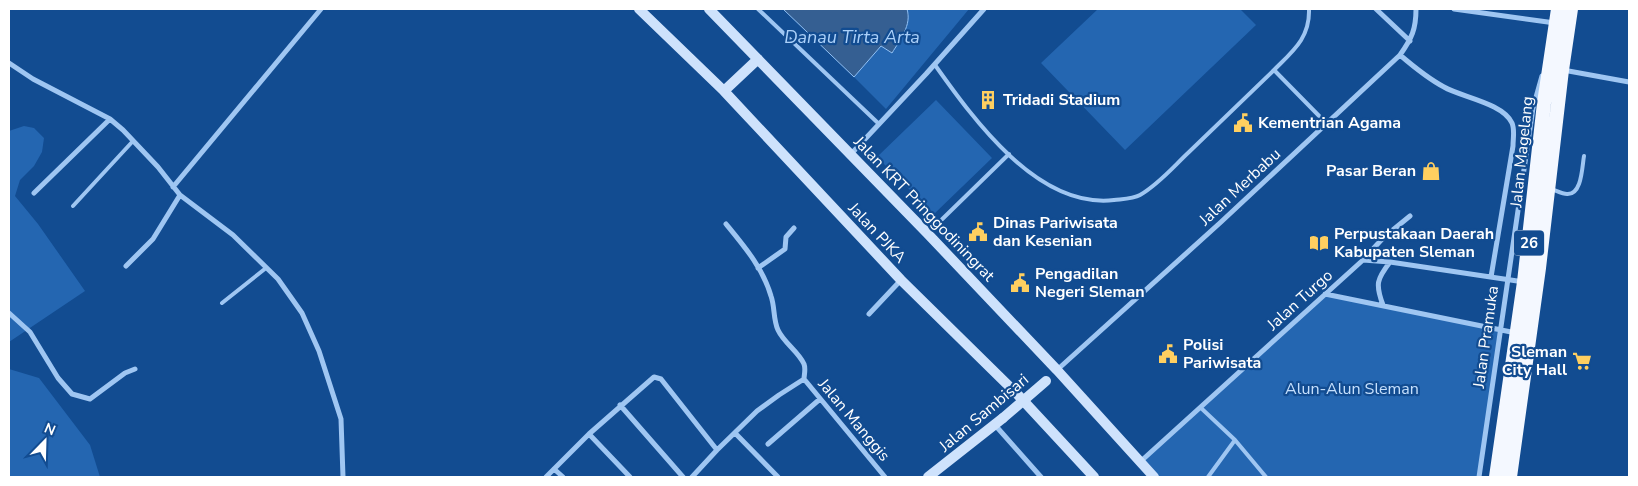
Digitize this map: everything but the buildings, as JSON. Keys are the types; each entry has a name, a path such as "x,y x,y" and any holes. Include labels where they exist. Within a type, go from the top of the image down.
{"highway":[{"name":"Jalan Magelang","path":"1510,477 1571,9"},
{"name":"Jalan Magelang","path":"1496,477 1524,282 1557,16"}],"main road":[{"name":"Jalan PJKA","path":"639,9 724,91 901,280 1018,395 1094,477"},
{"name":"Jalan KRT Pringgodiningrat","path":"709,9 927,233 1057,370 1139,463 1154,477"},
{"path":"724,91 758,59"},
{"name":"Jalan Sambisari","path":"928,477 999,421 1057,370"}],"street":[{"path":"173,187 321,9"},
{"path":"850,154 935,65 984,9"},
{"path":"1376,9 1410,41"},
{"name":"Jalan Merbabu","path":"1057,370 1400,55 1410,41 1416,24 1416,9"},
{"path":"1454,9 1557,16"},
{"name":"Jalan Pramuka","path":"1479,477 1533,108 1539,85 1551,54"},
{"name":"Jalan Pramuka","path":"1400,55 1422,74 1446,89 1482,101 1504,114 1512,122 1514,132 1513,146 1491,277"},
{"path":"9,62 33,79 110,120 158,167 180,195 233,235 278,279 302,313 319,351 341,420 343,477"},
{"path":"1562,70 1629,82"},
{"path":"34,193 110,120"},
{"path":"126,266 152,239 180,195"},
{"name":"Jalan Turgo","path":"1139,463 1363,260 1383,238 1410,216"},
{"path":"692,477 757,411 779,394 804,379 804,364 784,341 779,331 774,318 772,298 758,268 726,224"},
{"path":"758,268 785,249 786,237 794,228"},
{"path":"1363,260 1390,262 1524,282"},
{"path":"1383,305 1377,287 1379,277 1390,262"},
{"path":"869,314 901,280"},
{"path":"1326,294 1516,334"},
{"path":"9,312 30,332 58,378 72,394 90,399 125,373 135,369"},
{"path":"546,477 588,434 654,377 658,377 680,402 717,450"},
{"name":"Jalan Manggis","path":"804,379 885,477"},
{"path":"768,444 820,399"},
{"path":"620,406 683,477"},
{"path":"999,421 1041,477"},
{"path":"735,433 778,477"},
{"path":"588,434 630,477"},
{"path":"554,468 563,477"}],"lane":[{"path":"758,9 879,124"},
{"path":"935,65 970,112 1009,154 1049,185 1088,200 1107,201 1139,196 1166,174 1296,48 1304,36 1309,22 1309,9"},
{"path":"1274,70 1327,124"},
{"path":"73,206 133,141"},
{"path":"927,233 1009,154"},
{"path":"1549,188 1566,194 1573,192 1578,186 1584,156"},
{"path":"222,302 266,268"},
{"path":"1201,408 1235,440 1266,477"},
{"path":"1209,477 1235,440"}],"green space":[{"path":"907,9 969,9 886,109 854,77 881,45 892,53 909,15"},
{"path":"1098,9 1240,9 1256,25 1125,150 1041,63"},
{"path":"936,100 992,158 934,214 877,157"},
{"path":"24,126 34,128 44,138 42,152 34,166 20,180 15,196 38,224 85,291 9,342 9,131"},
{"name":"Alun-Alun Sleman","path":"1325,294 1500,330 1479,477 1153,477 1139,463"},
{"path":"9,369 39,378 90,445 100,477 9,477"}],"water":[{"name":"Danau Tirta Arta","path":"783,9 907,9 908,21 902,38 892,53 881,46 854,77"}],"place":[{"name":"Tridadi Stadium","path":"988,100"},
{"name":"Kementrian Agama","path":"1243,123"},
{"name":"Pasar Beran","path":"1431,171"},
{"name":"Dinas Pariwisata dan Kesenian","path":"978,232"},
{"name":"Perpustakaan Daerah Kabupaten Sleman","path":"1319,243"},
{"name":"Pengadilan Negeri Sleman","path":"1020,283"},
{"name":"Polisi Pariwisata","path":"1168,354"},
{"name":"Sleman City Hall","path":"1582,361"}]}
